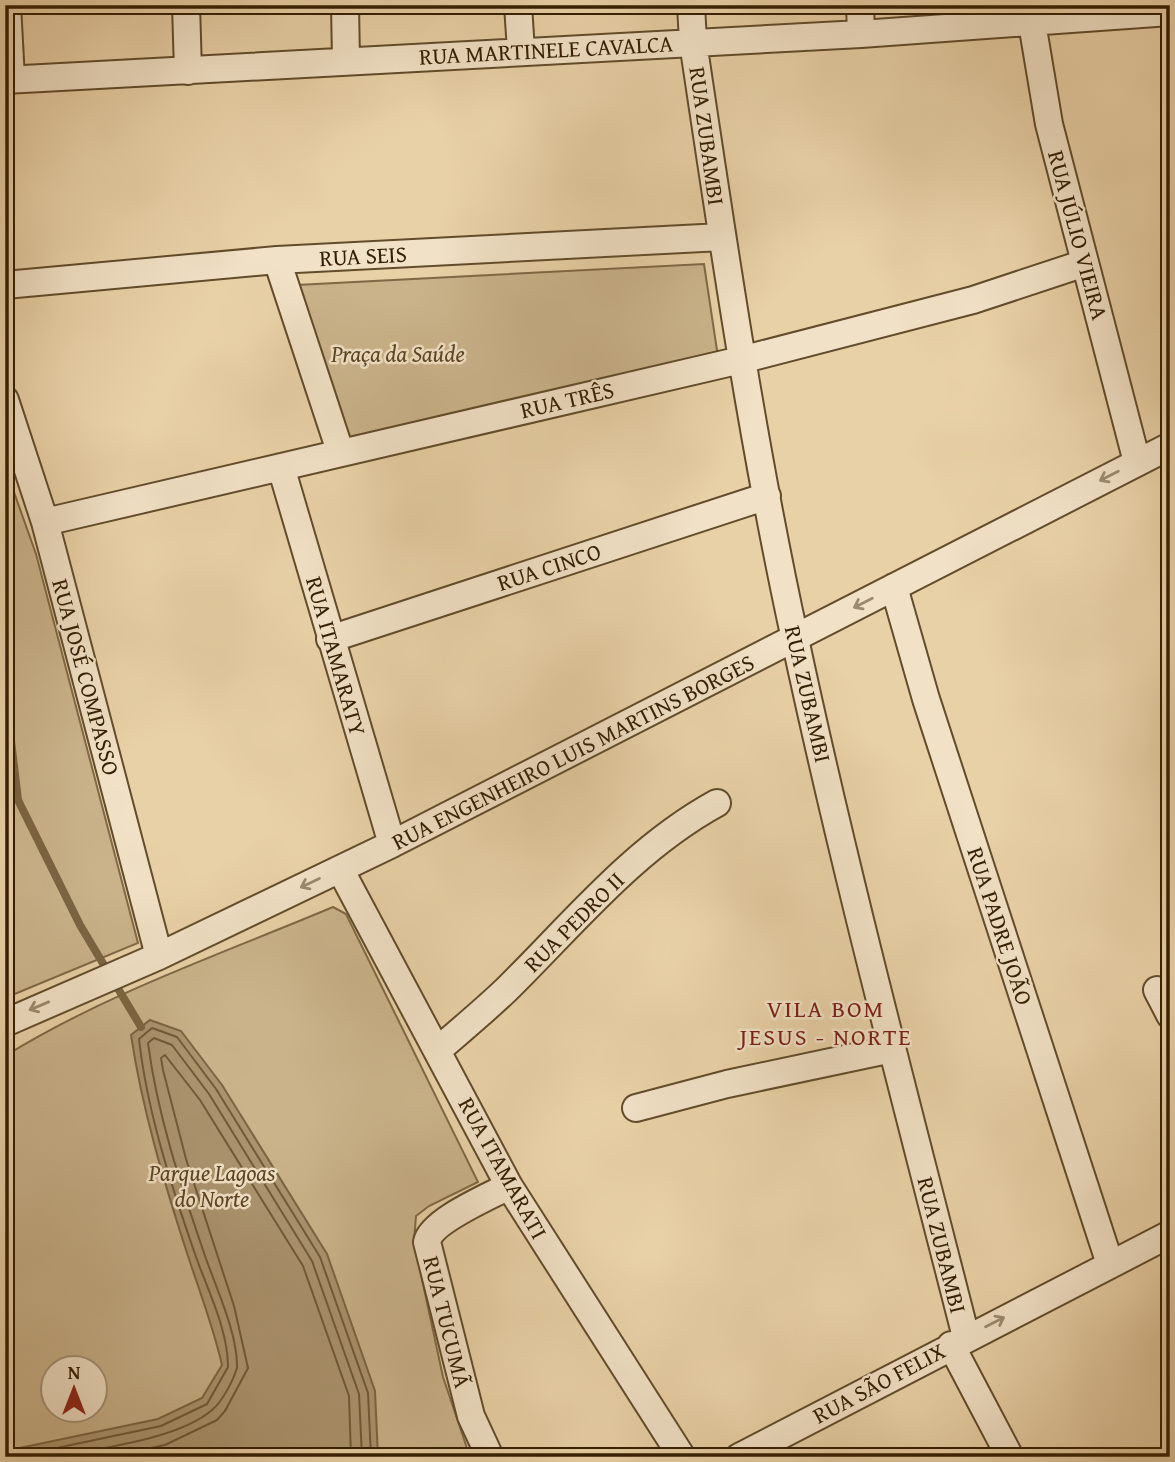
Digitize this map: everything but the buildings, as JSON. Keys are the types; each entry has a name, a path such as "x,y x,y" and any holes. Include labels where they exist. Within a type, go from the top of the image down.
{"street":[{"path":"7,5 8,79"},
{"path":"186,5 188,71"},
{"path":"345,5 346,61"},
{"path":"518,5 521,51"},
{"name":"RUA ZUBAMBI","path":"691,5 693,42 741,360 794,639 892,1049 958,1341 1010,1457"},
{"path":"860,5 861,34"},
{"name":"RUA MARTINELE CAVALCA","path":"8,79 861,34 1030,15 1170,12"},
{"name":"RUA JÚLIO VIEIRA","path":"1030,15 1049,124 1137,462"},
{"name":"RUA SEIS","path":"5,285 277,260 722,237"},
{"path":"277,260 340,451"},
{"name":"RUA TRÊS","path":"45,522 340,451 741,360 996,293 1085,263"},
{"name":"RUA JOSÉ COMPASSO","path":"5,400 45,522 148,960"},
{"name":"RUA ENGENHEIRO LUIS MARTINS BORGES","path":"5,1023 148,960 392,844 1170,446"},
{"name":"RUA ITAMARATY","path":"281,467 392,844"},
{"name":"RUA CINCO","path":"330,639 767,496"},
{"name":"RUA PADRE JOÃO","path":"894,587 926,699 1110,1264"},
{"name":"RUA PEDRO II","path":"438,1050 506,989 598,895 666,834 717,803"},
{"name":"RUA ITAMARATI","path":"340,869 509,1186 682,1457"},
{"path":"1157,990 1170,1015"},
{"path":"636,1108 727,1084 892,1049"},
{"name":"RUA TUCUMÃ","path":"490,1457 471,1416 427,1242 431,1233 441,1223 509,1186"},
{"name":"RUA SÃO FELIX","path":"739,1457 958,1341 1170,1234"}],"green space":[{"name":"Praça da Saúde","path":"704,264 718,357 345,443 297,285"},
{"path":"5,467 36,554 138,943 5,998"},
{"name":"Parque Lagoas do Norte","path":"333,907 346,914 478,1182 429,1206 416,1216 414,1242 443,1377 470,1457 5,1457 5,1056 44,1033 125,993"}],"water":[{"path":"150,1020 181,1031 222,1085 327,1254 375,1391 378,1457 5,1457 5,1451 158,1419 202,1398 222,1365 162,1172 141,1090 131,1035"}],"waterway":[{"path":"5,690 18,800 80,925 141,1027"}],"district":[{"name":"VILA BOM JESUS - NORTE","path":"826,1023"}]}
